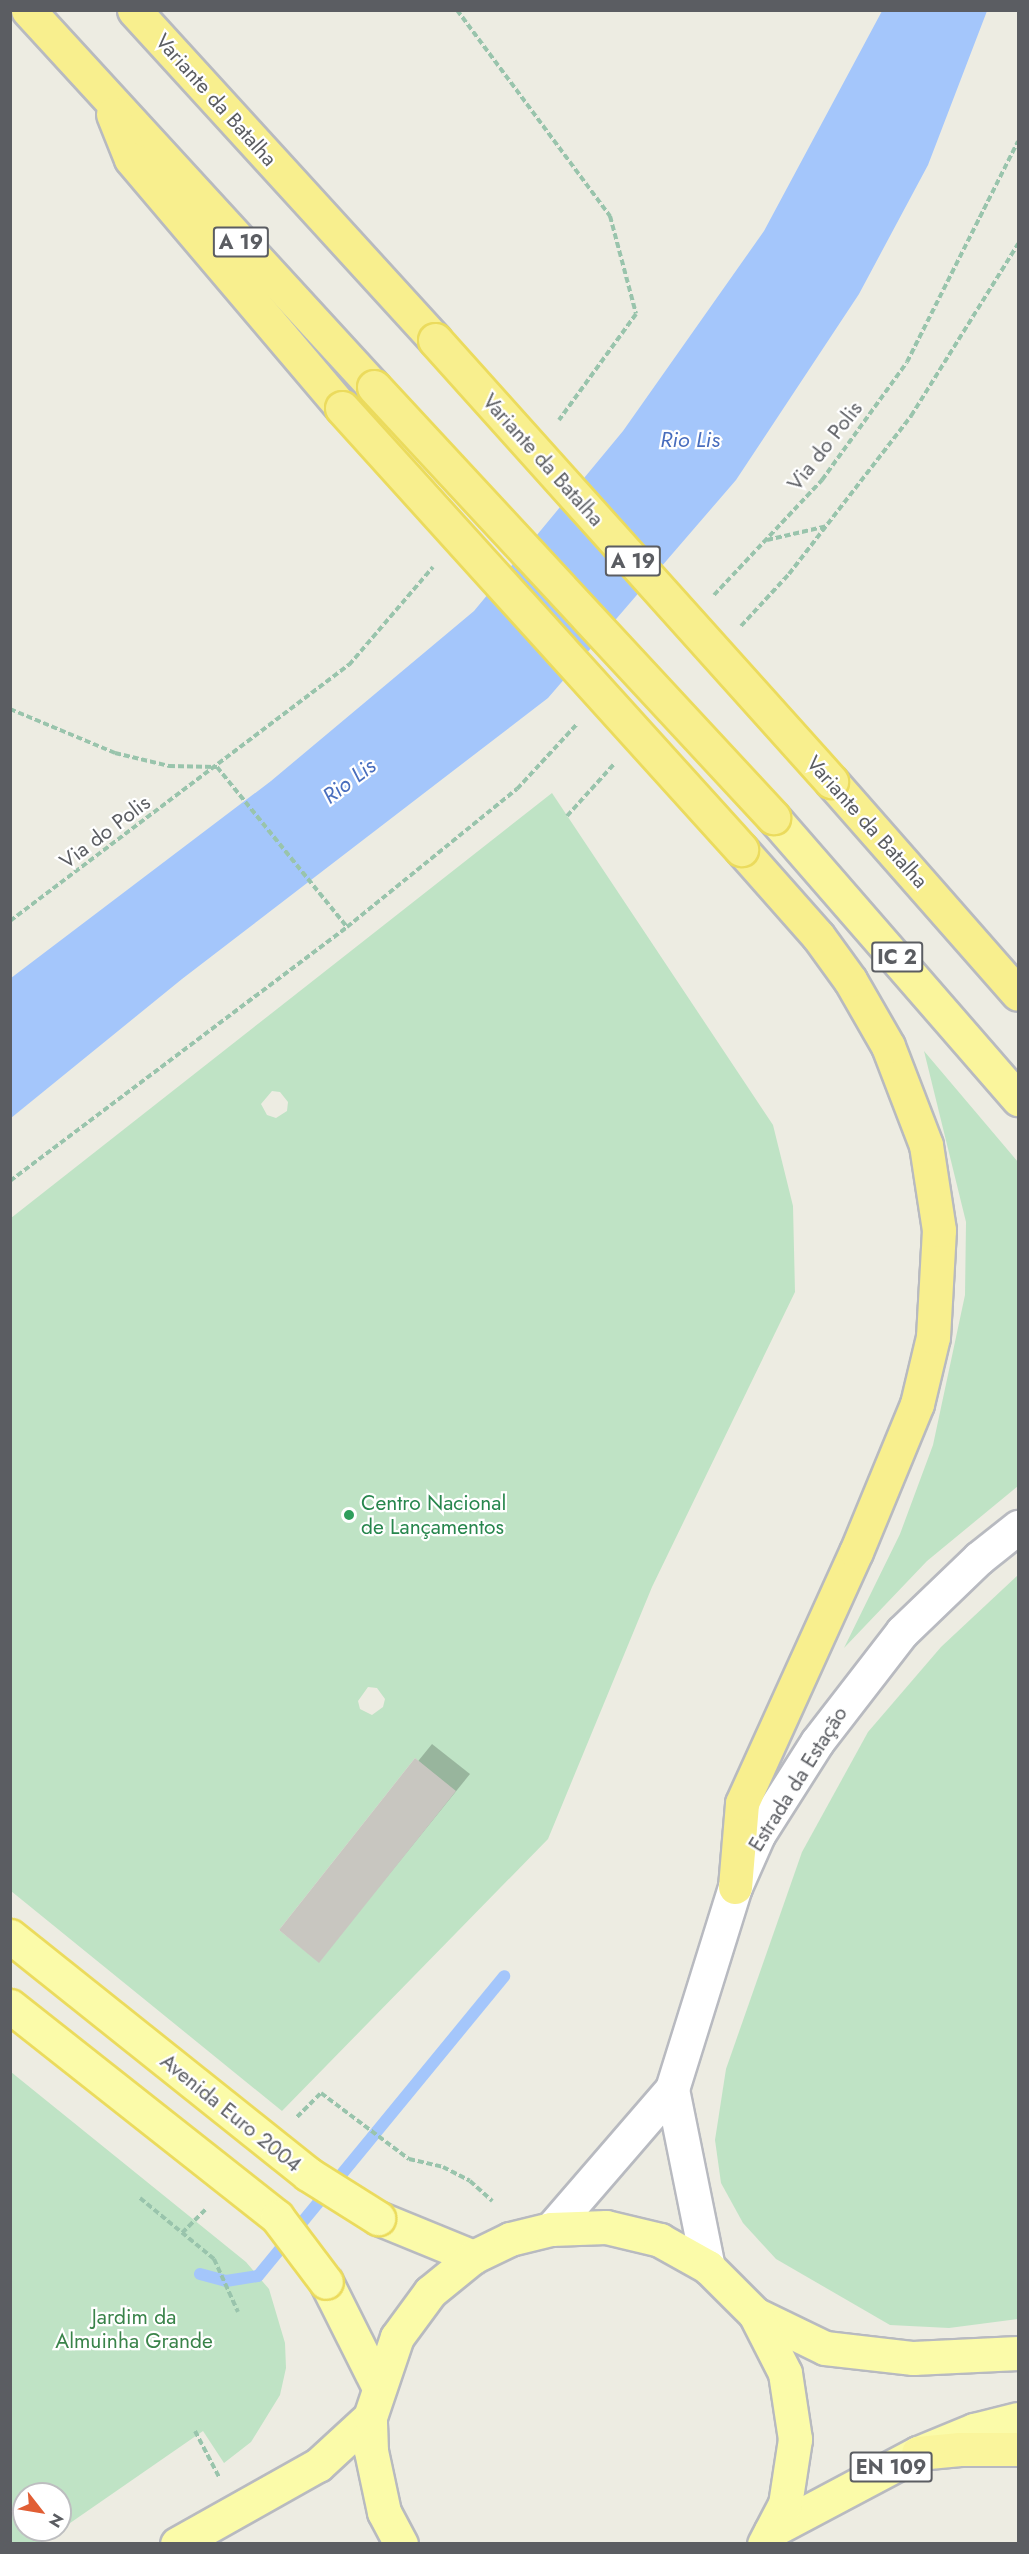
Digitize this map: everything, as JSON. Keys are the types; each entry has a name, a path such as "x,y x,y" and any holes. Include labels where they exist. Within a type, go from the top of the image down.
{"highway":[{"name":"A 19","path":"28,10 773,818"},
{"name":"Variante da Batalha","path":"134,10 435,340 831,781 1018,994"},
{"path":"107,98 131,159 342,408 818,936 850,980 888,1047 926,1145 939,1230 933,1337 917,1404 856,1552 742,1803 735,1887"},
{"name":"IC 2","path":"773,818 1018,1099"},
{"path":"918,2453 960,2448 1018,2450"}],"main road":[{"name":"Estrada da Estação","path":"551,2229 672,2090 735,1887 758,1835 857,1687 902,1632 979,1558 1018,1527"},
{"name":"Avenida Euro 2004","path":"10,1936 308,2175 378,2218 473,2257"},
{"path":"10,2006 277,2217 326,2282 378,2386"},
{"name":"Estrada da Estação","path":"672,2090 708,2267"},
{"path":"401,2544 384,2511 372,2451 370,2417 378,2386 398,2337 430,2292 473,2257 510,2239 551,2229 606,2227 660,2240 708,2267 755,2314 785,2373 795,2439 785,2504 767,2537"},
{"path":"755,2314 825,2348 913,2358 1018,2353"},
{"path":"177,2544 318,2465 370,2417"},
{"name":"EN 109","path":"767,2537 918,2453 974,2430 1018,2419"}],"path":[{"path":"457,10 610,216 636,314"},
{"name":"Via do Polis","path":"712,597 822,480 907,362 1018,141"},
{"path":"733,635 827,525 911,416 1018,244"},
{"path":"765,540 827,525"},
{"path":"10,709 115,753 169,766 217,767 347,927"},
{"path":"10,1181 347,927 517,789 584,717"},
{"path":"567,816 622,755"},
{"name":"Via do Polis","path":"10,921 217,767"},
{"path":"321,2093 409,2159 443,2167 470,2181 492,2201"},
{"path":"140,2198 214,2259 238,2312"},
{"path":"195,2431 221,2480"}],"green space":[{"name":"Centro Nacional de Lançamentos","path":"552,793 773,1125 793,1206 795,1292 652,1587 548,1839 282,2111 11,1891 11,1218","holes":["272,1091 280,1092 288,1102 287,1111 276,1118 267,1115 261,1104","368,1687 377,1688 385,1699 383,1707 372,1715 360,1709 358,1701","415,1758 455,1791 319,1962 279,1930"]},
{"path":"924,1051 1018,1162 1018,1486 927,1561 844,1648 900,1534 933,1445 965,1295 966,1222"},
{"path":"1018,1575 1018,2319 949,2328 890,2325 776,2259 743,2223 721,2183 715,2140 726,2069 802,1852 868,1732 941,1647"},
{"name":"Jardim da Almuinha Grande","path":"11,2072 246,2262 269,2289 285,2343 286,2368 280,2395 251,2442 224,2463 203,2431 72,2522 72,2482 12,2482 12,2542 40,2542 11,2543"}],"water":[{"name":"Rio Lis","path":"882,11 987,11 928,165 859,294 736,480 548,698 182,979 11,1118 11,978 271,781 474,611 623,431 764,231"}],"building":[{"path":"415,1758 456,1791 319,1963 279,1930"}],"waterway":[{"path":"200,2274 226,2281 258,2276 504,1976"}],"place":[{"name":"Centro Nacional de Lançamentos","path":"349,1515"}]}
